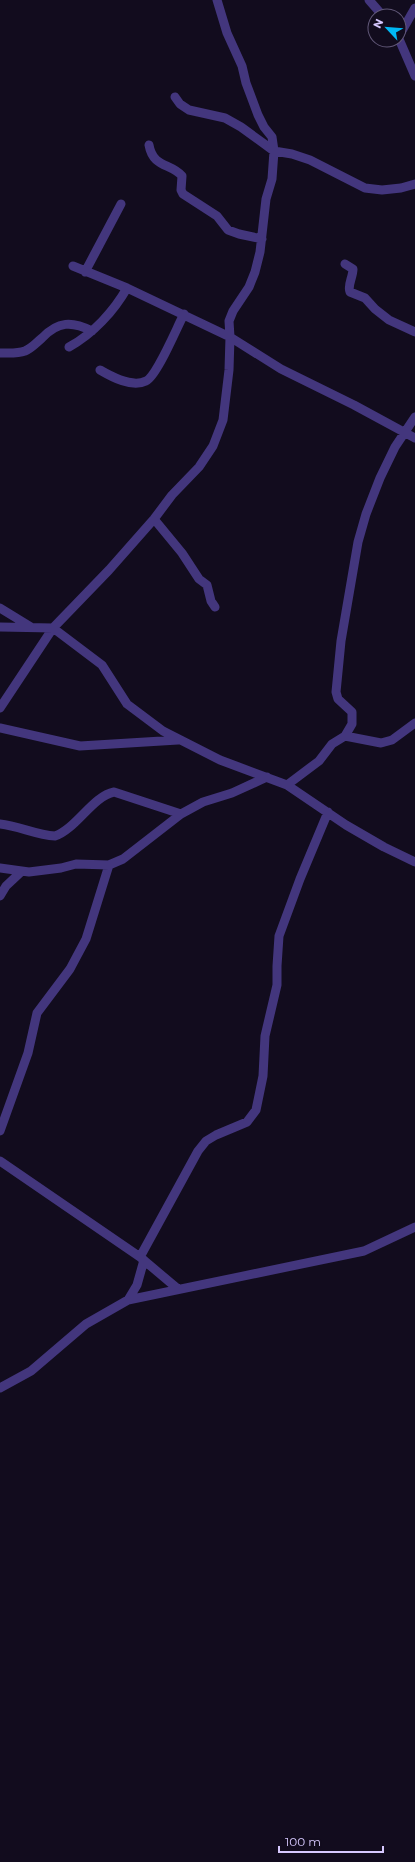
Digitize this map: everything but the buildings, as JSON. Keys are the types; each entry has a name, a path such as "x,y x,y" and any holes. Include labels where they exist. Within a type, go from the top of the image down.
{"street":[{"path":"0,708 53,628 104,575 154,519 172,495 199,467 218,435 223,420 229,370 229,321 230,316 248,287 255,272 262,239 266,199 272,179 274,151 272,137 258,115 246,83 242,66 227,33 217,0"},
{"path":"369,0 376,8"},
{"path":"407,22 415,8"},
{"path":"404,48 415,76"},
{"path":"175,97 180,104 188,110 225,118 241,127 274,151 292,154 310,160 372,189 401,188 415,184"},
{"path":"149,145 150,151 158,161 177,171 182,176 181,186 184,194 216,216 228,230 262,239"},
{"path":"85,272 121,204"},
{"path":"345,264 353,269 353,276 349,287 350,292 365,298 374,309 389,320 415,332"},
{"path":"73,266 127,288 230,337 281,369 354,405 415,438"},
{"path":"69,347 92,331 112,309 127,288"},
{"path":"100,370 110,376 130,383 141,383 148,381 164,355 184,314"},
{"path":"0,353 17,353 25,351 35,345 51,330 62,324 79,325 92,331"},
{"path":"287,785 320,761 328,748 345,736 352,724 352,712 338,699 336,692 341,641 358,542 373,494 404,432 415,417"},
{"path":"154,519 186,558 199,579 207,585 211,601 215,607"},
{"path":"0,608 32,627"},
{"path":"0,627 53,628 102,665 127,704 163,731 220,760 287,785 384,847 415,862"},
{"path":"345,736 381,743 392,740 415,723"},
{"path":"0,728 80,746 179,740"},
{"path":"0,868 22,871 62,868 76,864 109,865 123,859 182,814 203,802 232,793 267,777"},
{"path":"0,824 16,825 34,832 55,836 90,809 100,798 114,792 182,814"},
{"path":"128,1300 137,1284 142,1258 198,1151 206,1142 216,1135 247,1122 256,1110 263,1076 265,1036 277,986 279,936 300,879 328,812"},
{"path":"0,1131 28,1053 37,1013 59,986 77,958 86,939 109,865"},
{"path":"0,896 13,878 22,871"},
{"path":"0,1161 142,1258 178,1289"},
{"path":"0,1388 31,1370 86,1324 128,1300 364,1251 415,1227"}]}
